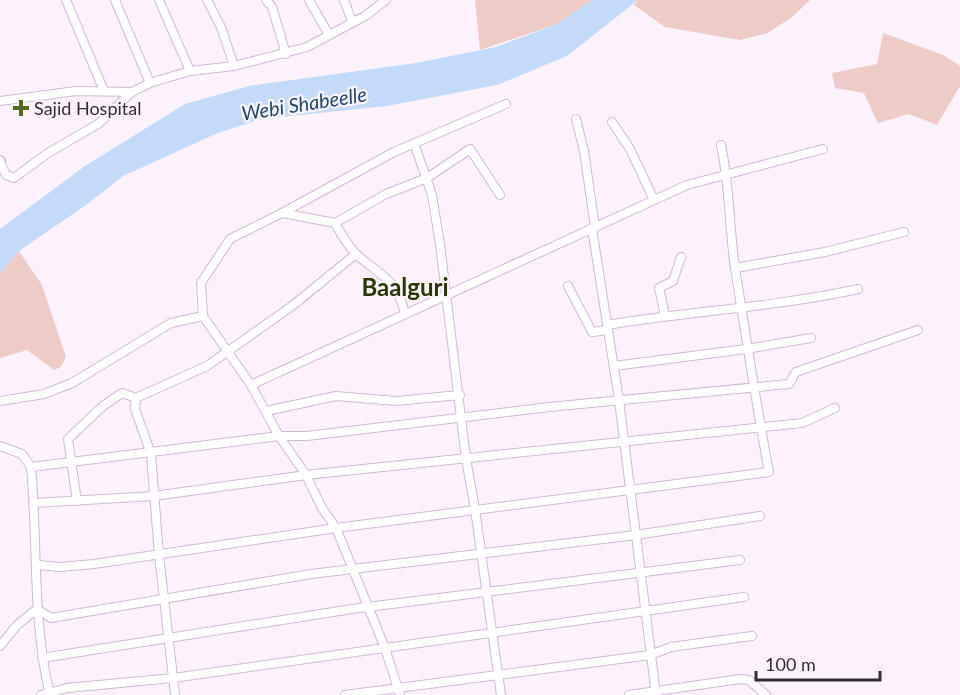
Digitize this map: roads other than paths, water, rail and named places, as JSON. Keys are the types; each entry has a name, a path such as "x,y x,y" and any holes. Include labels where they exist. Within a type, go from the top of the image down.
{"street":[{"path":"66,0 104,91"},
{"path":"115,0 150,83"},
{"path":"159,0 190,71"},
{"path":"207,0 221,27 234,66"},
{"path":"267,0 272,7 286,54"},
{"path":"309,0 329,34"},
{"path":"344,0 352,21"},
{"path":"0,163 9,178 14,178 48,153 98,124 132,92 150,83 190,71 234,66 307,47 365,15 386,0"},
{"path":"0,101 76,91 132,92"},
{"path":"400,695 385,648 336,528 322,508 306,475 279,436 251,385 203,316 201,283 230,239 414,143 506,104"},
{"path":"576,119 584,151 607,328 619,400 656,693"},
{"path":"612,122 630,149 654,200"},
{"path":"414,143 427,178 446,294 463,418 466,459 501,695"},
{"path":"38,565 60,567 94,564 475,509 769,472 746,349 743,307 735,267 728,174 721,145"},
{"path":"282,213 335,223 386,194 427,178 470,149 500,195"},
{"path":"251,385 446,294 687,186 823,149"},
{"path":"335,223 356,254 387,278 400,294 405,314"},
{"path":"735,267 825,252 904,232"},
{"path":"77,501 68,439 84,422 122,393 136,398 207,366 292,306 356,254"},
{"path":"665,315 659,288 673,280 681,257"},
{"path":"568,286 592,332 665,315 809,300 858,289"},
{"path":"0,400 44,394 72,383 171,323 203,316"},
{"path":"31,467 151,454 279,436 307,436 619,400 789,384 796,372 918,330"},
{"path":"614,366 811,338"},
{"path":"266,411 336,396 396,401 460,395"},
{"path":"136,398 135,409 151,454 159,555 166,600 175,695"},
{"path":"34,503 154,496 306,475 802,423 835,408"},
{"path":"0,446 22,454 31,467 38,565 37,609 46,694 67,688 174,678 744,597"},
{"path":"37,609 51,618 311,574 636,535 760,516"},
{"path":"42,658 368,608 740,560"},
{"path":"0,646 17,625 37,609"},
{"path":"345,695 396,686 650,655 671,647 752,636"},
{"path":"629,695 656,693 740,679 749,680 766,695"}],"water":[{"name":"Webi Shabeelle","path":"593,0 638,0 567,56 497,85 387,106 261,119 218,133 123,176 86,205 19,251 0,274 0,229 85,166 185,104 249,86 416,63 496,47 557,24"}],"place":[{"name":"Sajid Hospital","path":"21,108"}],"district":[{"name":"Baalguri","path":"405,286"}]}
